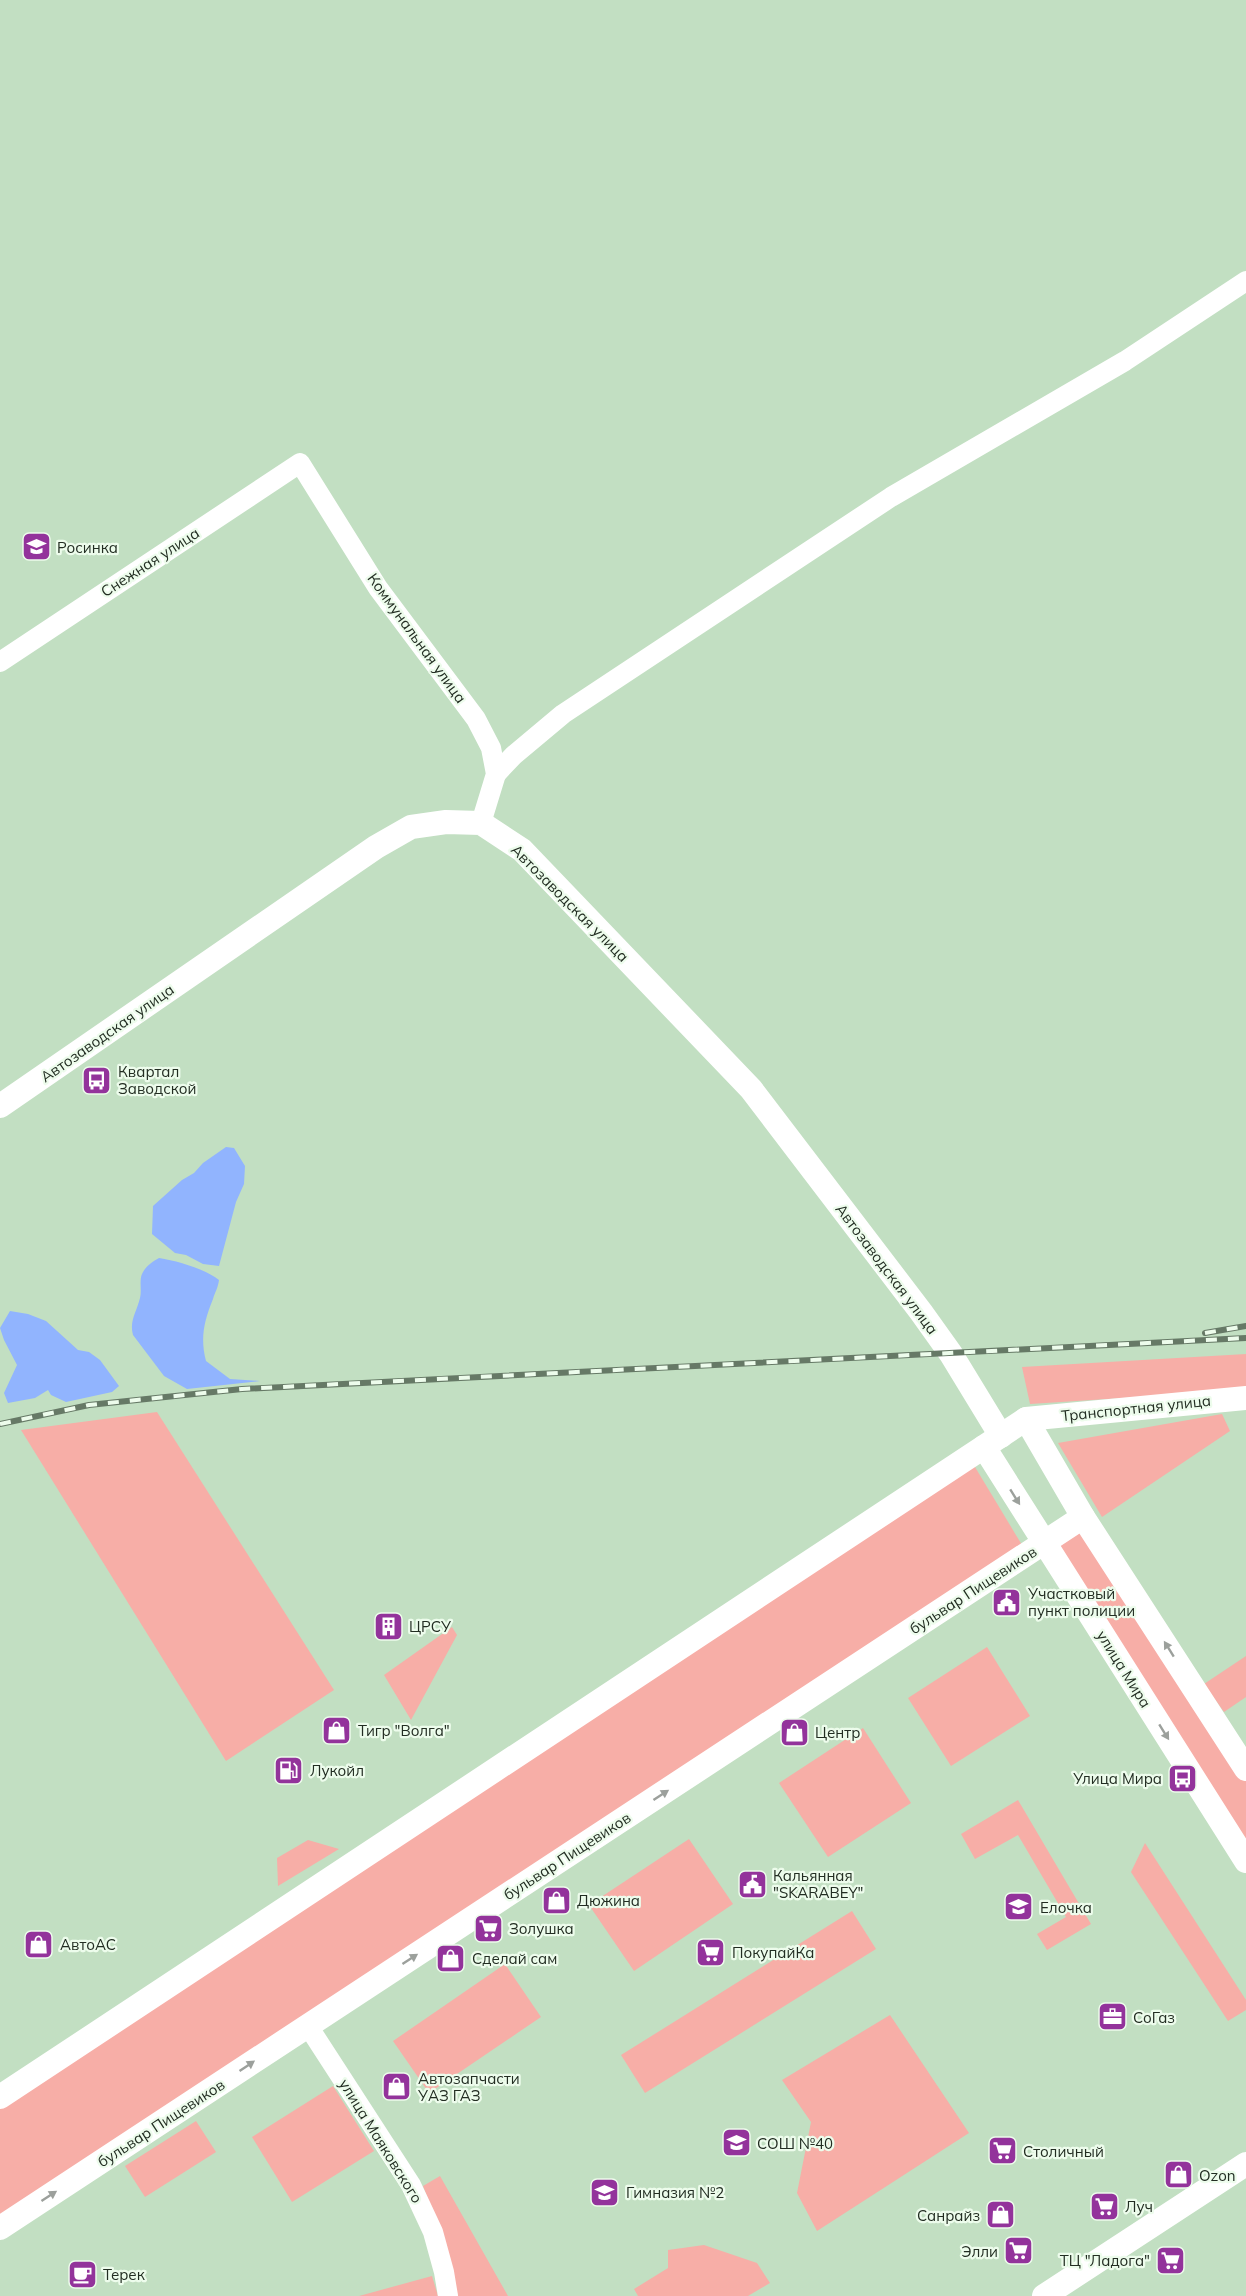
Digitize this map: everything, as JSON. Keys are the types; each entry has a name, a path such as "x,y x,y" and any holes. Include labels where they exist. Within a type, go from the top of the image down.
{"main road":[{"name":"Автозаводская улица","path":"3,1098 376,847 411,827 446,822 481,823 522,850 751,1089 951,1354 992,1441"},
{"name":"Транспортная улица","path":"1026,1419 1246,1398"},
{"path":"0,2097 1026,1419 1083,1517 1246,1769"},
{"name":"улица Мира","path":"992,1441 1044,1543 1246,1861"},
{"name":"бульвар Пищевиков","path":"0,2228 1083,1517"},
{"path":"1044,2296 1246,2164"}],"street":[{"path":"496,774 514,755 563,714 861,516 1125,361 1246,281"},
{"name":"Коммунальная улица","path":"300,463 378,588 476,719 492,748 496,774 481,823"},
{"name":"Снежная улица","path":"0,662 300,463"},
{"name":"улица Маяковского","path":"308,2026 411,2185 433,2232 448,2296"}],"shaded area":[{"path":"1246,1354 1246,1390 1030,1404 1022,1367"},
{"path":"157,1412 334,1690 226,1761 21,1430"},
{"path":"1222,1414 1230,1431 1102,1517 1058,1443"},
{"path":"972,1462 1025,1550 0,2221 0,2108"},
{"path":"1083,1527 1246,1781 1246,1845 1056,1545"},
{"path":"452,1627 457,1635 411,1720 384,1675"},
{"path":"987,1647 1030,1716 951,1766 908,1698"},
{"path":"1246,1656 1246,1697 1224,1712 1204,1684"},
{"path":"863,1728 911,1803 828,1857 779,1783"},
{"path":"1018,1800 1091,1924 1047,1950 1037,1934 1066,1917 1018,1835 975,1859 961,1834"},
{"path":"689,1839 733,1904 634,1971 589,1905"},
{"path":"308,1840 339,1849 278,1886 277,1858"},
{"path":"1145,1843 1246,2000 1246,2010 1228,2021 1131,1872"},
{"path":"852,1911 876,1949 645,2093 621,2055"},
{"path":"505,1964 541,2017 429,2093 393,2041"},
{"path":"890,2015 969,2133 817,2231 797,2193 811,2122 782,2080"},
{"path":"333,2086 374,2151 292,2202 252,2137"},
{"path":"196,2121 216,2152 145,2197 125,2166"},
{"path":"440,2176 508,2296 458,2296 436,2220 423,2186"},
{"path":"704,2245 757,2263 770,2283 748,2296 638,2296 634,2289 668,2268 668,2250"},
{"path":"432,2276 438,2296 359,2296"}],"water":[{"path":"226,1147 234,1148 245,1166 244,1184 236,1202 219,1266 203,1264 186,1255 175,1253 152,1234 153,1206 203,1163"},
{"path":"159,1258 191,1266 219,1280 204,1330 203,1345 206,1361 230,1379 260,1381 187,1389 164,1376 133,1335 132,1330 141,1295 142,1274"},
{"path":"10,1311 28,1314 46,1321 78,1350 89,1352 100,1360 119,1386 112,1392 66,1402 51,1395 48,1390 35,1398 8,1403 4,1393 17,1365 0,1328"}],"railway":[{"path":"1205,1333 1246,1326"},
{"path":"0,1424 89,1405 242,1389 1246,1338"}],"place":[{"name":"Росинка","path":"36,547"},
{"name":"Квартал Заводской","path":"97,1080"},
{"name":"Участковый пункт полиции","path":"1007,1602"},
{"name":"ЦРСУ","path":"388,1626"},
{"name":"Тигр \"Волга\"","path":"337,1730"},
{"name":"Центр","path":"794,1732"},
{"name":"Лукойл","path":"289,1770"},
{"name":"Улица Мира","path":"1183,1778"},
{"name":"Кальянная \"SKARABEY\"","path":"752,1884"},
{"name":"Дюжина","path":"556,1900"},
{"name":"Елочка","path":"1019,1907"},
{"name":"Золушка","path":"488,1928"},
{"name":"АвтоАС","path":"39,1944"},
{"name":"ПокупайКа","path":"711,1952"},
{"name":"Сделай сам","path":"451,1958"},
{"name":"СоГаз","path":"1112,2017"},
{"name":"Автозапчасти УАЗ ГАЗ","path":"397,2087"},
{"name":"СОШ №40","path":"736,2143"},
{"name":"Столичный","path":"1002,2151"},
{"name":"Ozon","path":"1178,2175"},
{"name":"Гимназия №2","path":"605,2192"},
{"name":"Луч","path":"1104,2206"},
{"name":"Санрайз","path":"1001,2215"},
{"name":"Элли","path":"1019,2251"},
{"name":"ТЦ \"Ладога\"","path":"1171,2260"},
{"name":"Терек","path":"82,2274"}]}
